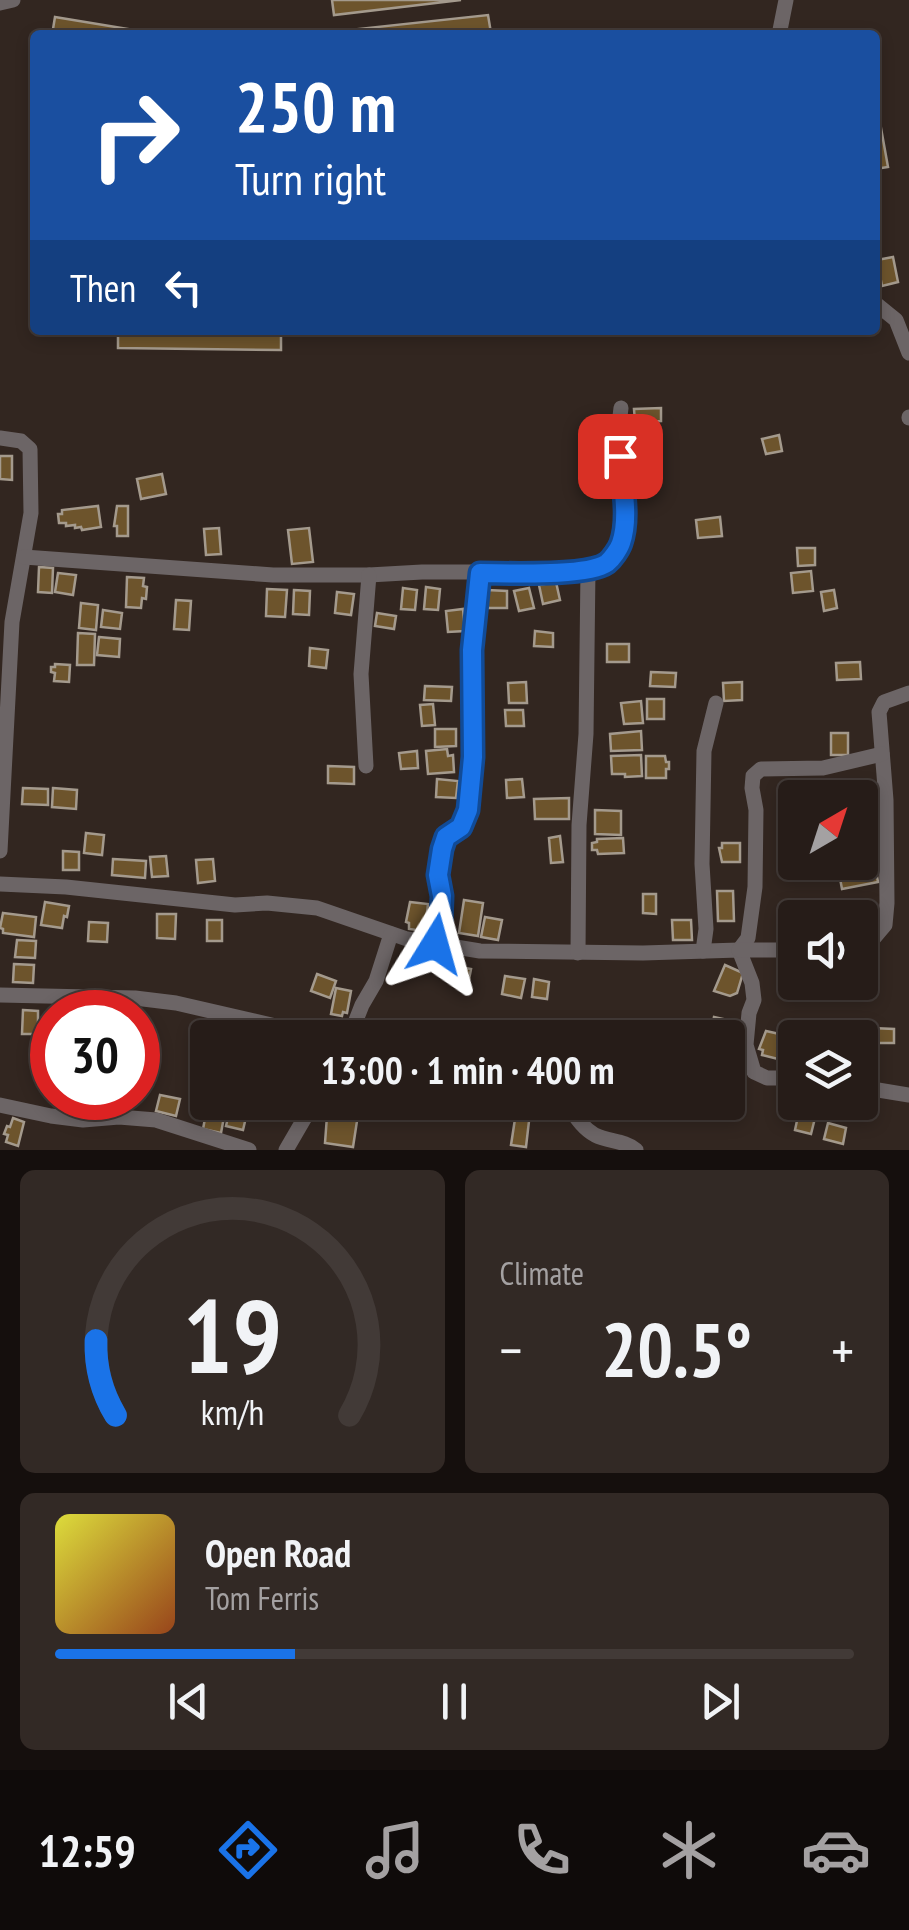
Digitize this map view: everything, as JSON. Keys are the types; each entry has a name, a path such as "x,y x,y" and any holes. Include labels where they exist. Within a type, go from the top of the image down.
{"street":[{"path":"0,3 14,0"},
{"path":"779,30 786,0"},
{"path":"880,307 896,320 909,353"},
{"path":"24,558 273,575 588,569 607,563 621,546 625,514 618,433 622,408"},
{"path":"0,438 21,440 30,449 31,513 12,622 0,852"},
{"path":"578,953 588,569"},
{"path":"435,944 441,923 438,875 442,849 446,837 461,827 468,810 473,757 472,650 480,573"},
{"path":"366,766 361,674 369,576"},
{"path":"878,933 885,925 887,903 886,800 879,712 884,702 909,693"},
{"path":"703,951 704,751 716,704"},
{"path":"739,950 748,938 755,888 753,776 762,769 823,768 882,754"},
{"path":"0,884 235,905 268,902 317,908 391,934 480,951 778,950"},
{"path":"356,1020 376,981 391,934"},
{"path":"739,950 752,983 754,1000 746,1045 754,1072 778,1078"},
{"path":"0,995 148,1000 250,1020"},
{"path":"878,1091 909,1095"},
{"path":"0,1105 83,1120 156,1120 249,1150"},
{"path":"286,1150 303,1120"},
{"path":"578,1120 595,1134 636,1150"}],"building":[{"path":"332,0 461,0 334,15"},
{"path":"488,15 490,30 349,30"},
{"path":"55,17 134,30 53,30"},
{"path":"880,128 888,167 880,168"},
{"path":"893,257 898,282 882,286 880,259"},
{"path":"118,335 281,335 281,350 118,348"},
{"path":"661,408 661,421 635,422 634,409"},
{"path":"779,435 782,451 766,454 762,439"},
{"path":"632,436 649,436 649,458 633,458"},
{"path":"0,456 12,456 12,480 0,479"},
{"path":"162,474 166,494 141,499 137,479"},
{"path":"98,506 101,527 82,530 59,523 62,510"},
{"path":"117,506 128,506 128,536 117,536"},
{"path":"720,517 722,536 698,538 696,520"},
{"path":"219,528 221,554 206,555 204,529"},
{"path":"309,528 313,562 292,564 288,530"},
{"path":"797,548 815,548 815,565 798,566"},
{"path":"39,567 53,568 52,593 38,592"},
{"path":"811,571 813,591 793,593 791,573"},
{"path":"58,573 76,575 73,595 55,592"},
{"path":"127,577 144,578 146,599 142,598 141,608 126,607"},
{"path":"556,582 560,600 543,604 539,585"},
{"path":"426,587 440,589 438,610 424,609"},
{"path":"403,588 417,590 415,610 401,609"},
{"path":"529,588 534,608 519,611 514,591"},
{"path":"267,589 287,590 285,617 266,616"},
{"path":"294,590 310,591 309,615 293,614"},
{"path":"487,590 507,591 507,608 487,608"},
{"path":"834,590 837,608 824,611 821,592"},
{"path":"337,592 354,594 351,615 335,613"},
{"path":"176,600 191,601 189,630 174,629"},
{"path":"81,603 98,605 96,630 79,628"},
{"path":"463,609 465,631 448,632 446,611"},
{"path":"103,610 122,613 120,629 101,627"},
{"path":"377,613 396,616 394,629 375,626"},
{"path":"535,631 553,633 553,647 534,646"},
{"path":"78,633 95,634 94,665 77,665"},
{"path":"99,637 120,639 119,657 97,655"},
{"path":"607,644 629,644 629,662 607,662"},
{"path":"310,648 328,650 326,668 309,666"},
{"path":"860,662 861,679 837,680 836,663"},
{"path":"70,665 69,682 54,681 51,667"},
{"path":"651,672 676,673 675,687 650,686"},
{"path":"526,682 527,703 509,703 508,683"},
{"path":"742,682 742,700 724,701 723,683"},
{"path":"425,686 452,687 451,701 424,700"},
{"path":"647,699 664,699 664,719 647,719"},
{"path":"641,701 643,723 624,724 621,703"},
{"path":"433,704 435,725 422,726 420,705"},
{"path":"505,710 523,710 524,726 506,726"},
{"path":"435,729 456,729 456,746 435,747"},
{"path":"641,731 642,750 611,751 610,734"},
{"path":"831,733 848,733 848,755 831,755"},
{"path":"447,749 448,756 453,755 454,772 428,774 426,751"},
{"path":"417,751 418,768 401,769 399,753"},
{"path":"641,755 642,776 612,774 611,756"},
{"path":"646,756 665,756 669,762 666,778 646,778"},
{"path":"328,766 354,767 354,784 328,783"},
{"path":"437,779 458,781 456,798 436,797"},
{"path":"522,779 524,797 507,798 506,780"},
{"path":"23,788 48,789 48,805 22,804"},
{"path":"53,788 77,790 76,809 52,807"},
{"path":"569,798 569,819 535,819 534,799"},
{"path":"595,810 621,811 621,835 595,834"},
{"path":"86,833 104,835 102,855 84,853"},
{"path":"560,836 563,862 551,863 549,838"},
{"path":"623,838 624,853 598,854 592,850 597,839"},
{"path":"722,843 740,843 740,862 722,862"},
{"path":"63,851 79,852 79,870 63,870"},
{"path":"166,856 168,876 152,877 150,857"},
{"path":"113,859 146,861 145,878 112,875"},
{"path":"213,859 215,881 198,883 196,860"},
{"path":"840,880 878,880 878,882 842,889"},
{"path":"717,891 733,891 734,921 718,921"},
{"path":"643,894 656,894 656,914 643,913"},
{"path":"464,900 483,903 478,936 459,933"},
{"path":"45,902 69,906 62,928 41,925"},
{"path":"410,902 428,904 425,931 409,929 406,922"},
{"path":"3,913 36,917 34,937 3,933"},
{"path":"157,914 176,914 175,939 157,938"},
{"path":"485,917 502,920 498,940 481,937"},
{"path":"207,920 222,920 222,941 207,941"},
{"path":"672,920 691,920 692,940 673,940"},
{"path":"89,922 108,923 107,942 88,941"},
{"path":"17,940 36,941 35,958 15,957"},
{"path":"14,964 34,965 33,983 13,982"},
{"path":"725,965 743,973 737,993 730,996 714,991"},
{"path":"454,966 471,969 468,985 451,982"},
{"path":"317,974 336,981 330,998 311,991"},
{"path":"505,976 525,979 521,998 502,994"},
{"path":"534,979 549,982 547,999 532,997"},
{"path":"336,988 351,991 347,1013 342,1016 331,1014"},
{"path":"23,1010 30,1010 30,1034 22,1034"},
{"path":"878,1028 894,1029 894,1043 878,1043"},
{"path":"766,1031 778,1034 778,1059 762,1055 763,1050 759,1049"},
{"path":"160,1095 180,1099 176,1116 160,1112"},
{"path":"13,1118 24,1122 18,1146 6,1142 8,1135 4,1134"},
{"path":"205,1120 223,1120 221,1133 203,1129"},
{"path":"227,1120 245,1120 243,1130 226,1126"},
{"path":"327,1120 357,1121 353,1147 325,1143"},
{"path":"515,1120 529,1121 526,1147 511,1145"},
{"path":"797,1120 814,1120 811,1134 795,1130"},
{"path":"828,1123 846,1128 843,1144 824,1139"}],"route":[{"path":"435,944 441,923 438,875 442,849 446,837 461,827 468,810 473,757 472,650 480,573 554,572 607,563 621,546 625,514 620,456"}]}
